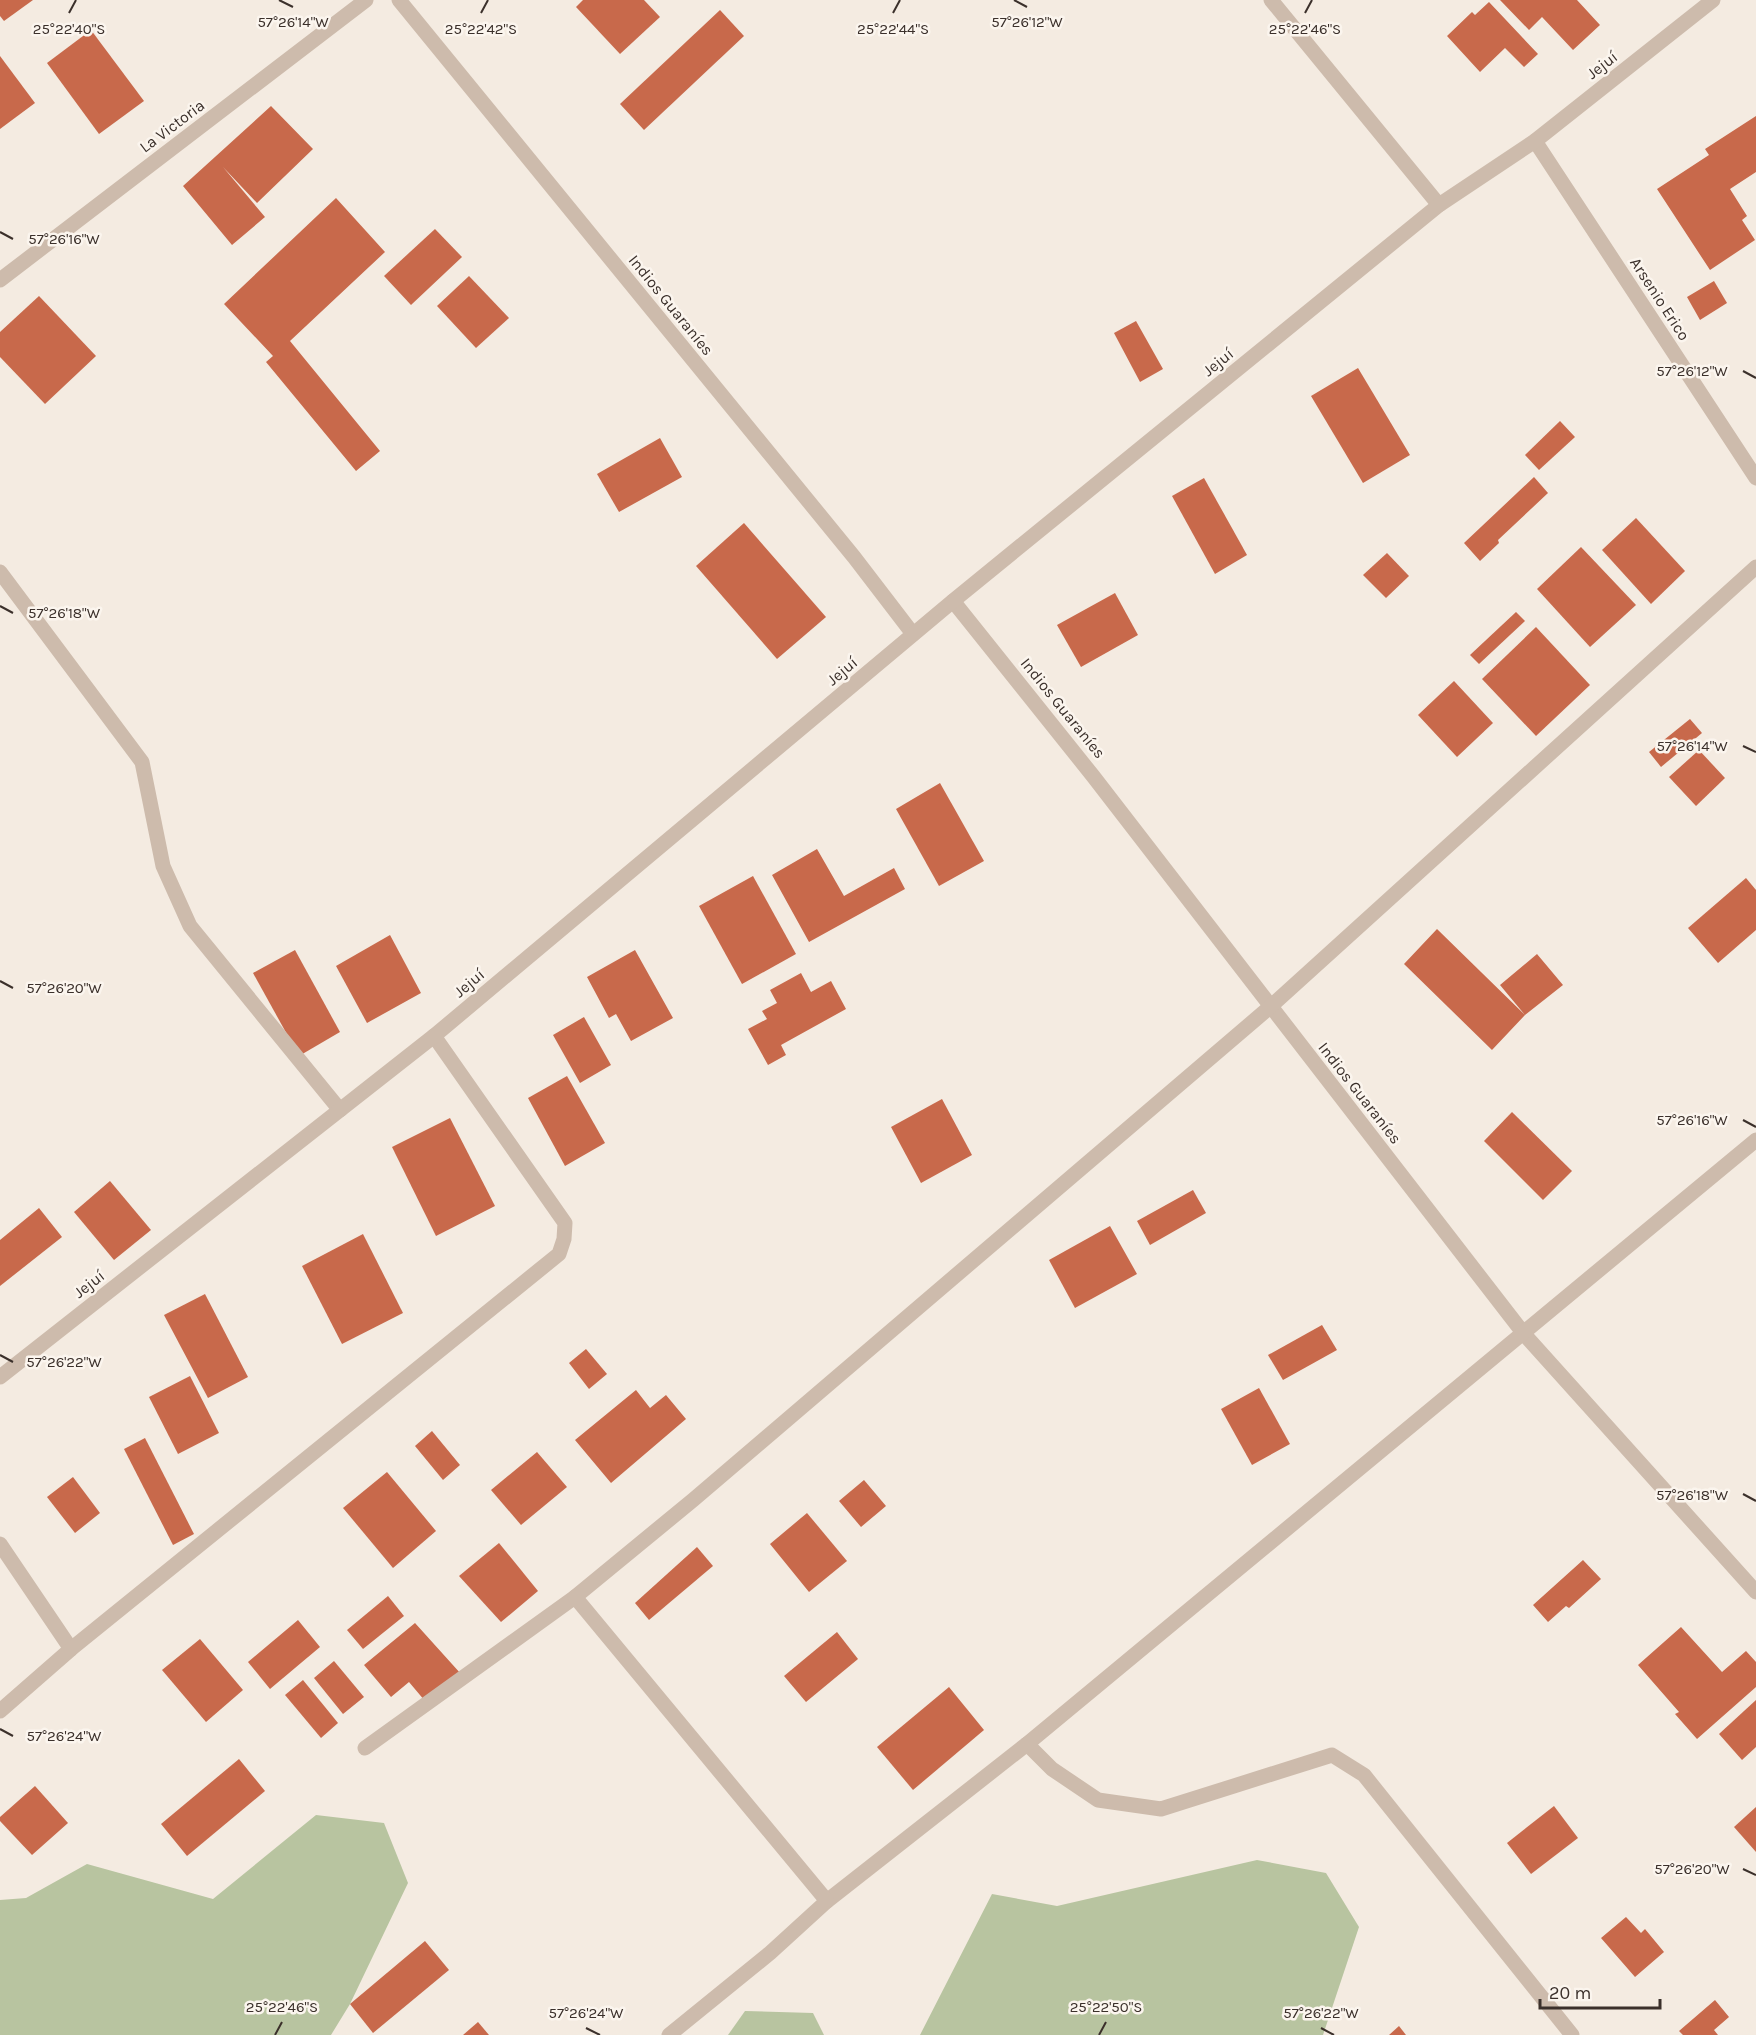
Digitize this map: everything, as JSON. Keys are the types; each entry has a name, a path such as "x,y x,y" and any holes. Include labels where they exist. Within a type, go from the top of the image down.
{"street":[{"name":"La Victoria","path":"0,280 366,0"},
{"name":"Indios Guaraníes","path":"399,0 854,556 913,634"},
{"path":"1271,0 1439,205"},
{"name":"Jejuí","path":"0,1377 434,1036 913,634 1439,205 1535,141 1713,0"},
{"name":"Arsenio Erico","path":"1535,141 1756,477"},
{"path":"365,1748 575,1597 693,1500 1270,1007 1756,567"},
{"path":"0,572 142,762 163,866 190,926 340,1110"},
{"name":"Indios Guaraníes","path":"953,601 1094,776 1524,1334 1756,1592"},
{"path":"0,1711 71,1649 559,1254 564,1239 565,1223 434,1036"},
{"path":"669,2035 770,1953 827,1901 1027,1744 1756,1140"},
{"path":"0,1544 71,1649"},
{"path":"575,1597 827,1901"},
{"path":"1027,1744 1052,1769 1098,1800 1161,1809 1332,1755 1364,1775 1572,2035"}],"green space":[{"path":"316,1815 384,1823 408,1883 350,2004 331,2035 0,2035 0,1900 26,1898 87,1864 213,1899"},
{"path":"1257,1860 1326,1873 1359,1927 1323,2035 920,2035 992,1894 1057,1906"},
{"path":"745,2011 813,2013 824,2035 728,2035"}],"building":[{"path":"0,0 33,0 4,21 0,16"},
{"path":"583,0 644,0 660,17 620,54 576,7"},
{"path":"1500,0 1577,0 1600,25 1573,50 1542,17 1529,30"},
{"path":"1489,2 1538,54 1524,67 1505,48 1480,72 1447,36 1472,12 1475,15"},
{"path":"720,10 744,36 644,130 620,104"},
{"path":"91,30 144,101 99,134 47,63"},
{"path":"0,56 35,103 0,129"},
{"path":"271,106 313,149 257,203 223,167 265,217 232,245 183,186"},
{"path":"1756,116 1756,172 1730,189 1747,216 1742,220 1755,240 1710,270 1657,189 1709,155 1705,149"},
{"path":"336,198 385,252 290,341 380,451 356,471 266,362 273,356 224,304"},
{"path":"435,229 462,257 411,305 384,276"},
{"path":"469,276 509,318 476,348 437,306"},
{"path":"1714,281 1727,303 1700,320 1687,297"},
{"path":"39,296 96,356 45,404 0,357 0,332"},
{"path":"1136,321 1163,369 1140,382 1114,333"},
{"path":"1358,368 1410,455 1363,483 1311,396"},
{"path":"1560,421 1575,437 1539,470 1525,455"},
{"path":"660,438 682,477 619,512 597,474"},
{"path":"1534,477 1548,493 1498,540 1499,543 1480,561 1464,543"},
{"path":"1204,478 1247,555 1215,574 1172,496"},
{"path":"1636,518 1685,571 1651,604 1602,550"},
{"path":"744,523 826,617 777,659 696,566"},
{"path":"1581,547 1636,605 1590,647 1537,589"},
{"path":"1387,553 1409,576 1386,598 1363,575"},
{"path":"1115,593 1138,635 1081,667 1057,625"},
{"path":"1516,612 1525,621 1479,664 1470,655"},
{"path":"1536,627 1590,685 1536,736 1482,679"},
{"path":"1454,681 1493,723 1457,757 1418,715"},
{"path":"1690,719 1702,733 1661,767 1649,752"},
{"path":"1699,750 1725,778 1696,806 1669,777"},
{"path":"940,783 984,861 939,886 896,809"},
{"path":"817,849 844,896 894,868 905,889 809,942 772,875"},
{"path":"753,876 796,954 742,984 699,906"},
{"path":"1746,878 1756,890 1756,930 1718,963 1688,928"},
{"path":"1437,929 1525,1015 1492,1050 1404,964"},
{"path":"390,935 421,993 367,1023 336,966"},
{"path":"295,950 340,1032 299,1056 253,973"},
{"path":"635,950 673,1018 631,1041 616,1014 609,1018 587,977"},
{"path":"1537,954 1563,985 1525,1015 1500,985"},
{"path":"801,973 811,992 831,981 846,1009 781,1045 786,1055 768,1065 748,1029 767,1019 762,1011 777,1003 770,990"},
{"path":"584,1017 611,1065 580,1083 553,1035"},
{"path":"567,1076 605,1143 565,1166 528,1098"},
{"path":"942,1099 972,1155 921,1183 891,1127"},
{"path":"1512,1112 1572,1171 1543,1200 1484,1141"},
{"path":"450,1118 495,1206 436,1236 392,1147"},
{"path":"110,1181 151,1230 114,1260 74,1212"},
{"path":"1193,1190 1206,1213 1150,1245 1137,1221"},
{"path":"39,1208 62,1237 0,1286 0,1240"},
{"path":"1110,1226 1137,1274 1075,1308 1049,1260"},
{"path":"363,1234 403,1313 342,1344 302,1266"},
{"path":"205,1294 248,1377 208,1398 164,1315"},
{"path":"1322,1325 1337,1350 1283,1380 1268,1355"},
{"path":"586,1349 607,1374 589,1389 569,1363"},
{"path":"190,1376 219,1433 178,1454 149,1397"},
{"path":"1259,1388 1290,1444 1252,1465 1221,1409"},
{"path":"636,1390 650,1408 666,1395 686,1419 611,1483 575,1440"},
{"path":"432,1431 460,1465 443,1480 415,1446"},
{"path":"145,1438 194,1534 173,1545 124,1449"},
{"path":"537,1452 567,1487 521,1525 491,1490"},
{"path":"387,1472 436,1531 393,1568 343,1508"},
{"path":"73,1477 100,1513 75,1533 47,1497"},
{"path":"864,1480 886,1506 861,1527 839,1501"},
{"path":"807,1513 847,1561 809,1592 770,1544"},
{"path":"499,1543 538,1591 501,1622 459,1576"},
{"path":"697,1547 713,1566 649,1620 635,1603"},
{"path":"1583,1560 1601,1579 1569,1608 1566,1606 1548,1622 1533,1605"},
{"path":"388,1596 404,1616 363,1649 347,1630"},
{"path":"298,1620 320,1647 270,1689 248,1662"},
{"path":"415,1623 461,1674 425,1701 409,1682 391,1697 364,1665"},
{"path":"1681,1627 1722,1672 1746,1651 1756,1662 1756,1687 1697,1739 1675,1714 1679,1712 1638,1665"},
{"path":"837,1632 858,1659 806,1702 784,1676"},
{"path":"200,1639 243,1690 206,1722 162,1670"},
{"path":"334,1661 364,1697 343,1714 314,1678"},
{"path":"303,1680 338,1723 321,1738 285,1695"},
{"path":"949,1687 984,1730 913,1790 877,1747"},
{"path":"1756,1700 1756,1747 1742,1760 1719,1734"},
{"path":"239,1759 265,1791 187,1856 161,1824"},
{"path":"35,1786 68,1823 32,1855 0,1821 0,1817"},
{"path":"1554,1806 1578,1838 1531,1874 1507,1843"},
{"path":"1756,1807 1756,1852 1734,1827"},
{"path":"1626,1917 1641,1933 1645,1929 1664,1952 1635,1977 1601,1938"},
{"path":"425,1941 449,1970 373,2033 350,2004"},
{"path":"1715,2000 1729,2017 1714,2030 1718,2035 1683,2035 1679,2031"},
{"path":"478,2022 489,2035 463,2035"},
{"path":"1399,2026 1406,2035 1389,2035"}]}
